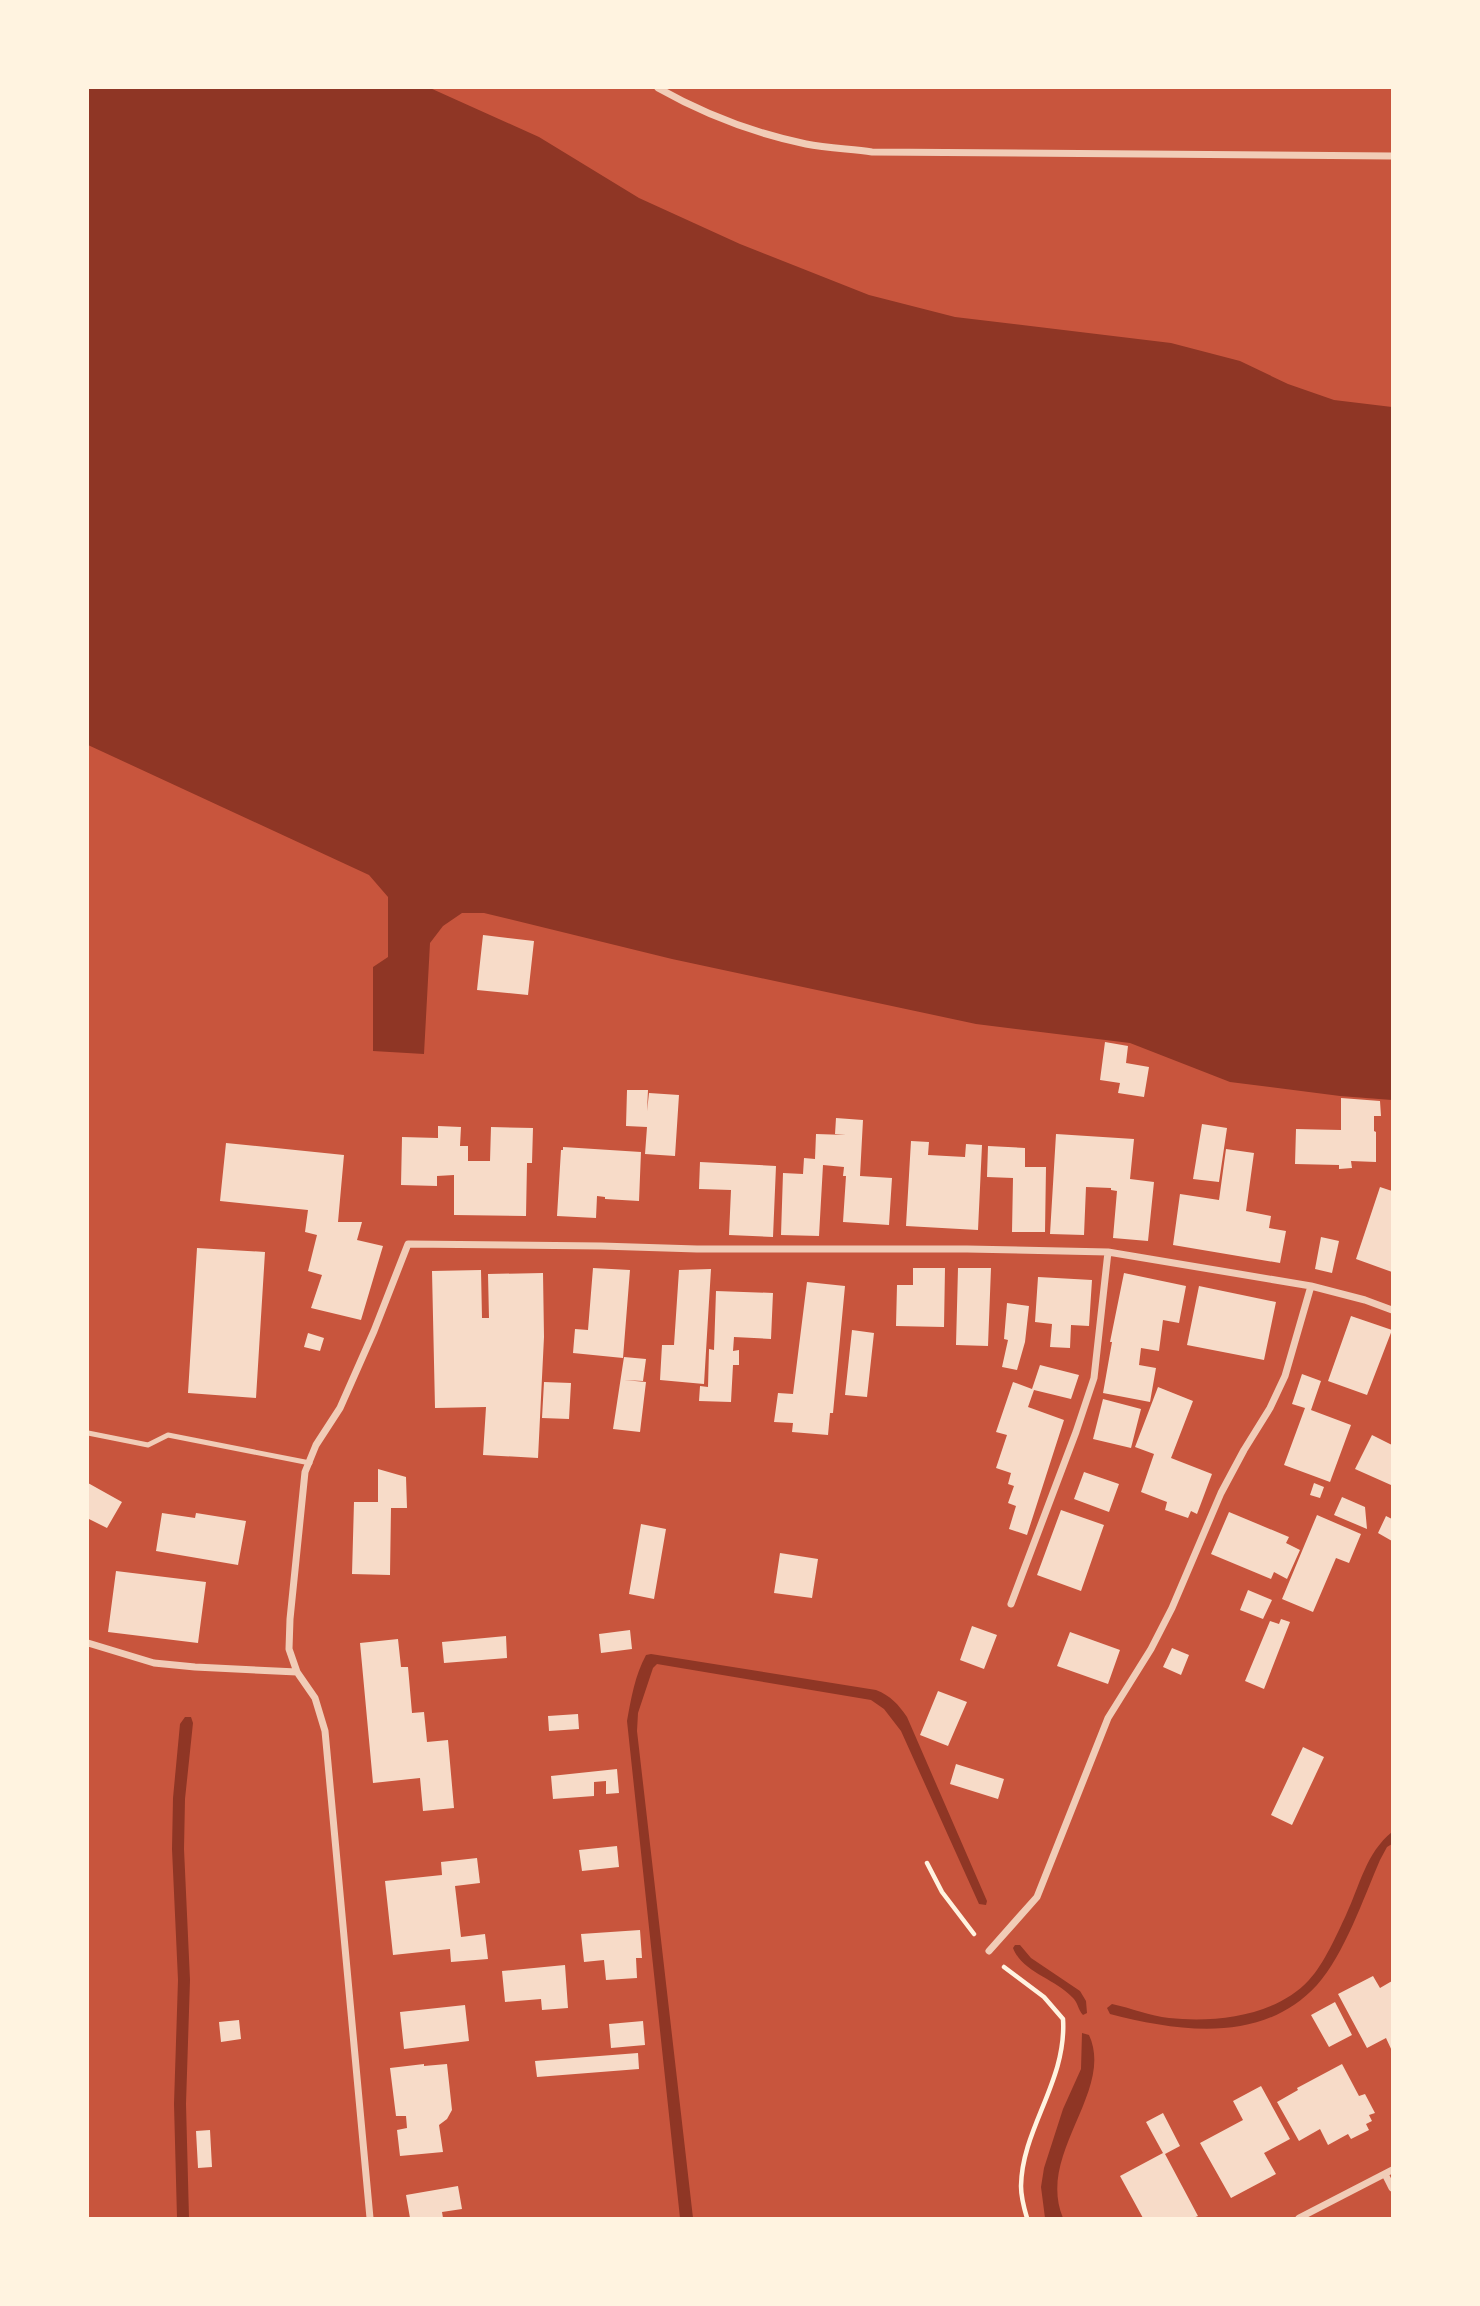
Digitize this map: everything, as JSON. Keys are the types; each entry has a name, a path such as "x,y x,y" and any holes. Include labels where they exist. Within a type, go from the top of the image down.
{"street":[{"path":"658,88 734,125 807,144 872,152 1392,156"},
{"path":"370,2218 325,1731 316,1698 297,1672 289,1649 290,1619 305,1472 316,1445 340,1408 385,1306 408,1244 1108,1252 1311,1286 1392,1310"},
{"path":"1011,1604 1094,1378 1108,1252"},
{"path":"989,1951 1037,1897 1108,1718 1151,1649 1172,1608 1222,1493 1285,1376 1311,1286"},
{"path":"88,1643 154,1663 297,1672"},
{"path":"1299,2218 1389,2172 1392,2188"}],"lane":[{"path":"88,1433 148,1445 168,1436 310,1462"}],"path":[{"path":"927,1863 942,1892 989,1951 1014,1976 1044,1997 1063,2019 1063,2050 1025,2157 1021,2188 1027,2218"}],"shaded area":[{"path":"88,88 430,88 539,137 639,198 740,244 869,295 955,317 1171,343 1240,361 1288,384 1334,400 1392,407 1392,1100 1230,1082 1130,1043 976,1024 672,959 484,913 462,913 443,926 430,943 424,1054 373,1051 373,967 388,957 388,897 369,875 88,745"},
{"path":"646,1655 876,1690 890,1698 907,1717 987,1901 986,1905 979,1904 901,1731 884,1709 871,1700 657,1664 653,1668 638,1713 637,1731 693,2218 680,2218 627,1721 639,1671"},
{"path":"185,1717 191,1717 193,1723 185,1799 184,1849 190,1980 186,2104 189,2218 177,2218 174,2104 178,1980 172,1849 173,1798 180,1724"},
{"path":"1392,1832 1392,1844 1387,1847 1380,1860 1336,1958 1317,1985 1295,2004 1272,2017 1246,2025 1220,2028 1164,2025 1110,2014 1107,2008 1112,2004 1169,2018 1225,2018 1280,2002 1315,1973 1346,1915 1364,1870 1383,1840"},
{"path":"1020,1945 1031,1958 1080,1991 1086,2001 1087,2013 1083,2015 1074,1999 1065,1991 1024,1963 1013,1948"},
{"path":"1082,2033 1089,2035 1094,2056 1092,2078 1059,2170 1057,2194 1063,2218 1045,2218 1041,2187 1044,2168 1063,2109 1081,2069"}],"building":[{"path":"483,935 534,941 528,995 477,990"},
{"path":"1105,1042 1128,1046 1126,1063 1149,1067 1144,1097 1118,1093 1120,1083 1100,1080"},
{"path":"627,1090 648,1090 647,1111 649,1093 679,1095 675,1156 645,1154 647,1127 626,1126"},
{"path":"1341,1098 1380,1101 1381,1116 1374,1116 1376,1162 1351,1161 1352,1168 1339,1169 1339,1165 1295,1164 1296,1129 1341,1130"},
{"path":"836,1118 863,1120 860,1176 892,1178 889,1225 843,1222 846,1176 843,1176 844,1167 823,1165 819,1236 781,1235 783,1173 803,1174 804,1158 815,1159 816,1134 846,1135 835,1134"},
{"path":"1202,1124 1227,1128 1219,1182 1193,1179"},
{"path":"438,1126 461,1127 460,1146 468,1146 468,1161 490,1161 491,1127 533,1128 532,1163 527,1163 526,1216 454,1215 454,1175 437,1176 437,1186 401,1185 402,1137 438,1138"},
{"path":"1056,1134 1134,1139 1130,1179 1154,1182 1148,1241 1113,1238 1117,1191 1111,1188 1086,1187 1084,1235 1050,1234"},
{"path":"911,1141 929,1142 928,1155 965,1157 966,1144 982,1145 978,1230 906,1226"},
{"path":"226,1143 344,1155 338,1222 362,1222 357,1240 383,1246 361,1320 311,1308 322,1275 308,1271 317,1235 305,1232 308,1210 220,1201"},
{"path":"988,1146 1025,1148 1025,1167 1046,1167 1045,1232 1012,1232 1013,1178 987,1177"},
{"path":"563,1147 641,1152 639,1201 597,1196 596,1218 557,1216"},
{"path":"1226,1149 1254,1153 1246,1211 1271,1216 1269,1228 1286,1231 1280,1263 1173,1245 1180,1194 1219,1200"},
{"path":"700,1162 776,1166 773,1237 729,1235 731,1190 699,1189"},
{"path":"1380,1187 1392,1191 1392,1272 1356,1259"},
{"path":"1321,1237 1339,1241 1332,1273 1315,1269"},
{"path":"197,1248 265,1252 256,1398 188,1393"},
{"path":"593,1268 630,1270 623,1358 573,1353 575,1329 588,1330"},
{"path":"913,1268 945,1268 944,1327 896,1326 897,1285 913,1285"},
{"path":"958,1268 991,1268 988,1346 956,1345"},
{"path":"711,1269 704,1384 660,1380 662,1345 674,1345 679,1270"},
{"path":"481,1270 482,1318 489,1318 488,1274 543,1273 544,1337 538,1458 483,1455 486,1407 435,1408 432,1271"},
{"path":"1124,1273 1186,1286 1179,1323 1163,1320 1159,1351 1141,1348 1139,1365 1156,1368 1150,1402 1103,1393"},
{"path":"1038,1277 1092,1280 1089,1326 1071,1325 1070,1348 1050,1347 1052,1324 1035,1322"},
{"path":"807,1282 845,1286 833,1413 830,1413 828,1435 792,1432 793,1423 774,1422 778,1393 793,1394"},
{"path":"1199,1286 1276,1302 1264,1360 1187,1345"},
{"path":"716,1291 773,1293 771,1339 734,1337 733,1351 739,1350 739,1365 733,1365 731,1402 699,1401 700,1386 708,1387 709,1349 714,1350"},
{"path":"1007,1303 1029,1306 1025,1342 1017,1370 1002,1367 1008,1340 1004,1339"},
{"path":"1351,1316 1392,1330 1367,1395 1328,1381"},
{"path":"852,1330 874,1333 867,1397 845,1395"},
{"path":"308,1333 324,1338 320,1351 304,1347"},
{"path":"624,1357 646,1359 643,1381 624,1380 646,1382 640,1432 613,1429"},
{"path":"1040,1365 1079,1375 1071,1399 1034,1390 1028,1407 1064,1420 1027,1535 1009,1529 1016,1506 1008,1503 1014,1486 1008,1484 1011,1473 996,1468 1007,1435 996,1432 1013,1382 1032,1389"},
{"path":"1302,1374 1321,1381 1311,1410 1351,1425 1330,1482 1284,1465 1305,1408 1292,1404"},
{"path":"544,1382 571,1383 569,1419 542,1418"},
{"path":"1158,1387 1193,1401 1171,1458 1212,1474 1197,1514 1191,1511 1188,1518 1165,1510 1167,1502 1141,1492 1154,1454 1135,1447"},
{"path":"1103,1399 1141,1409 1131,1448 1093,1439"},
{"path":"1372,1435 1392,1445 1391,1485 1355,1469"},
{"path":"378,1469 406,1477 407,1508 391,1508 390,1575 352,1574 354,1502 378,1502"},
{"path":"1084,1472 1119,1484 1109,1512 1074,1499"},
{"path":"88,1483 122,1502 107,1528 89,1519 88,1522"},
{"path":"1314,1483 1324,1487 1320,1498 1310,1495"},
{"path":"1342,1497 1365,1507 1367,1529 1334,1515"},
{"path":"1061,1510 1104,1525 1081,1591 1037,1575"},
{"path":"1229,1512 1289,1537 1286,1543 1300,1550 1287,1579 1274,1572 1271,1579 1211,1554"},
{"path":"162,1513 195,1518 196,1513 246,1521 238,1565 156,1551"},
{"path":"1317,1515 1361,1534 1349,1563 1336,1558 1313,1612 1282,1599"},
{"path":"1386,1516 1392,1519 1392,1541 1378,1533"},
{"path":"641,1524 666,1529 654,1599 629,1594"},
{"path":"780,1553 818,1559 812,1598 774,1593"},
{"path":"116,1571 206,1582 198,1643 108,1632"},
{"path":"1248,1590 1272,1600 1263,1619 1240,1610"},
{"path":"1281,1619 1290,1622 1264,1689 1245,1681 1270,1621 1279,1624"},
{"path":"972,1626 997,1635 984,1669 960,1660"},
{"path":"630,1630 632,1649 601,1653 599,1634"},
{"path":"1070,1632 1120,1650 1108,1684 1057,1666"},
{"path":"506,1636 507,1658 444,1663 442,1642"},
{"path":"398,1639 401,1667 408,1667 412,1713 424,1712 427,1742 448,1740 454,1808 423,1811 420,1778 373,1783 360,1643"},
{"path":"1172,1648 1189,1655 1181,1675 1163,1667"},
{"path":"938,1691 967,1702 948,1746 920,1735"},
{"path":"578,1714 579,1729 549,1731 548,1716"},
{"path":"1303,1747 1324,1757 1292,1825 1271,1815"},
{"path":"956,1764 1004,1779 998,1799 950,1784"},
{"path":"617,1769 619,1793 606,1794 606,1781 594,1782 594,1796 553,1799 551,1776"},
{"path":"617,1846 619,1867 582,1871 579,1850"},
{"path":"477,1858 480,1883 455,1886 461,1937 485,1934 488,1959 451,1962 450,1949 393,1955 385,1881 442,1875 441,1862"},
{"path":"640,1930 642,1958 636,1958 637,1978 606,1980 604,1960 584,1962 581,1934"},
{"path":"565,1965 568,2008 542,2010 541,1999 505,2002 502,1971"},
{"path":"1373,1976 1380,1988 1392,1981 1392,2051 1386,2038 1367,2048 1338,1994"},
{"path":"1335,2002 1352,2035 1329,2047 1311,2015"},
{"path":"465,2005 469,2041 404,2049 400,2012"},
{"path":"239,2020 241,2039 221,2042 219,2022"},
{"path":"643,2021 645,2045 611,2048 609,2024"},
{"path":"638,2053 639,2069 537,2077 535,2061"},
{"path":"447,2064 452,2110 447,2119 439,2125 443,2152 400,2156 397,2130 407,2128 406,2116 396,2116 390,2068"},
{"path":"1342,2064 1359,2096 1365,2094 1375,2113 1369,2115 1372,2121 1366,2124 1369,2130 1351,2139 1348,2134 1328,2145 1320,2129 1299,2141 1277,2102"},
{"path":"1261,2086 1290,2139 1264,2153 1276,2174 1231,2198 1200,2143 1243,2120 1233,2101"},
{"path":"1163,2113 1180,2146 1165,2154 1198,2216 1193,2218 1143,2218 1120,2176 1163,2153 1146,2122"},
{"path":"210,2130 212,2167 198,2168 196,2131"},
{"path":"458,2186 462,2209 442,2212 443,2218 410,2218 406,2195"}]}
